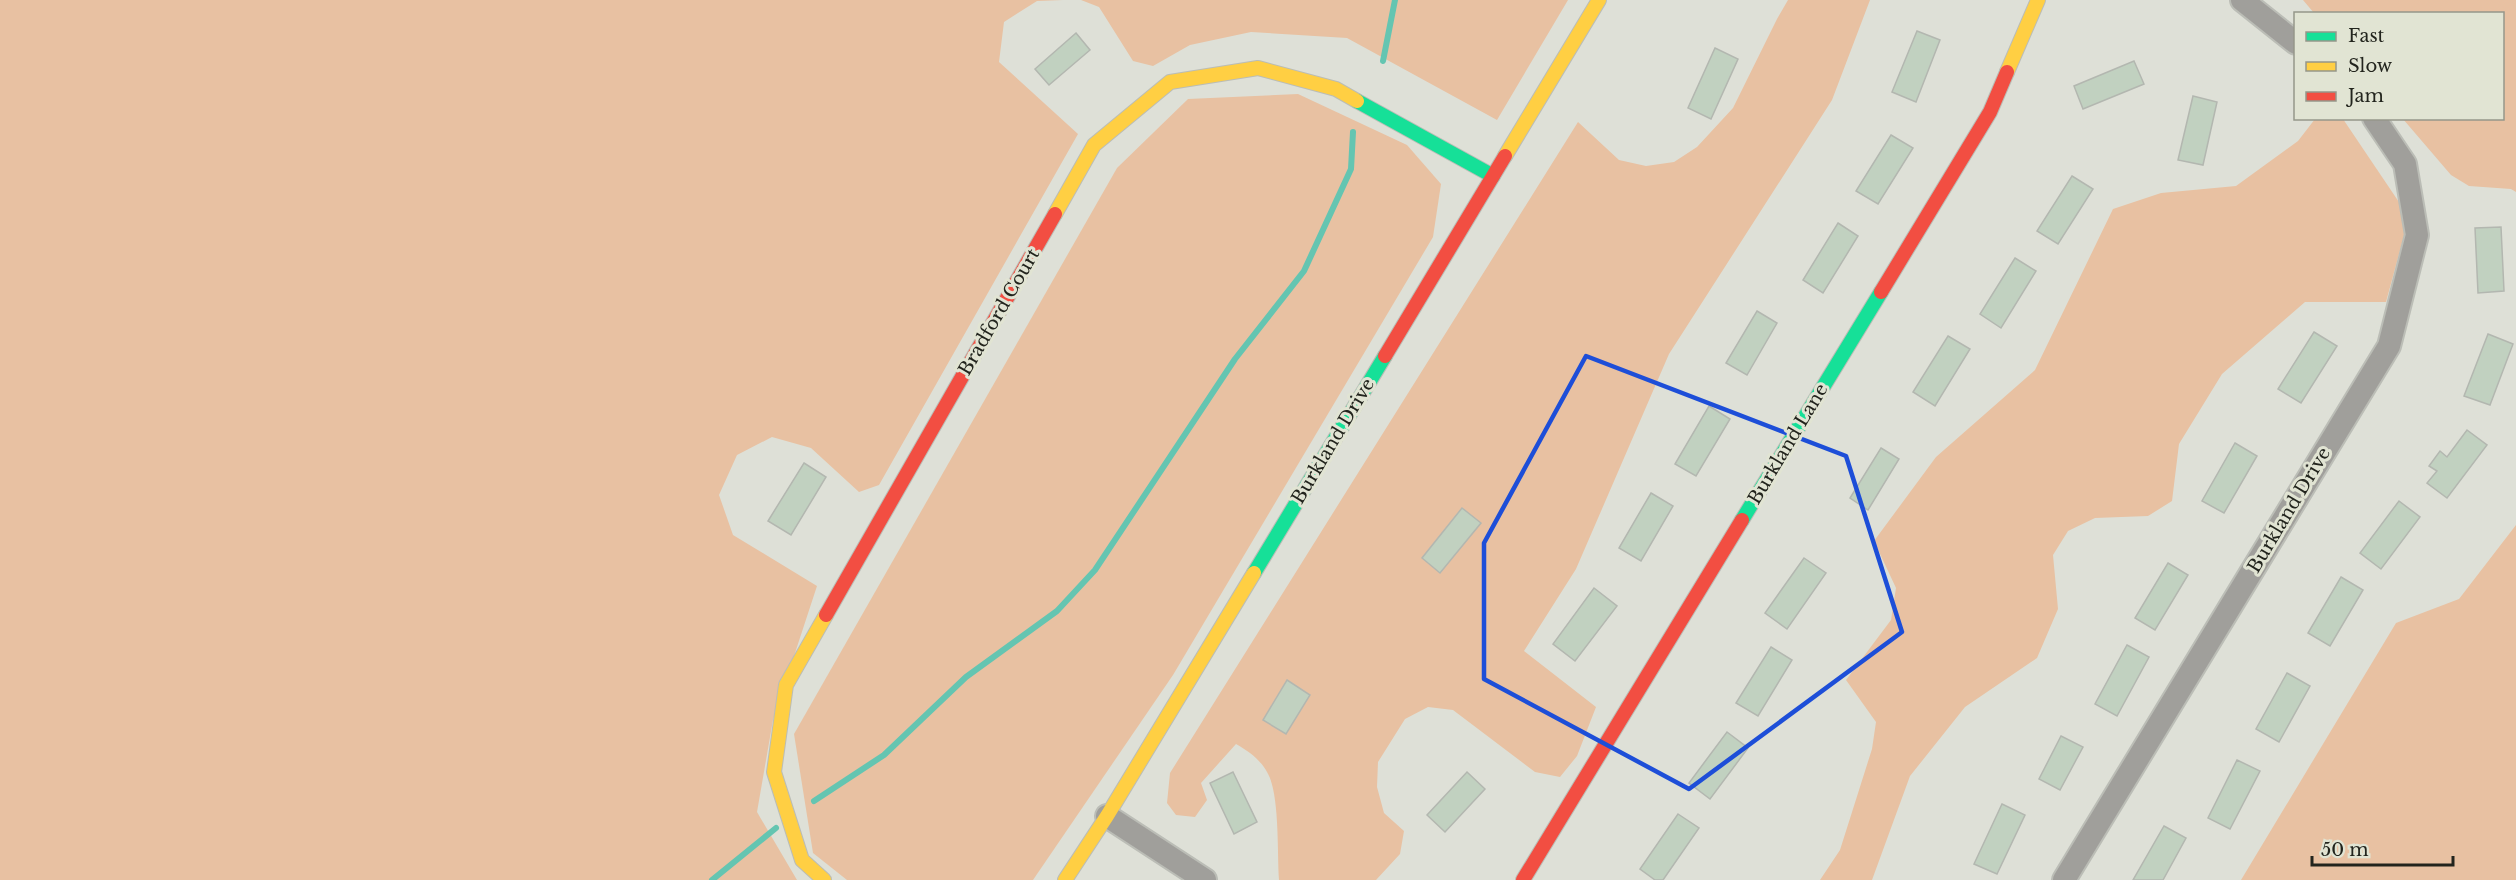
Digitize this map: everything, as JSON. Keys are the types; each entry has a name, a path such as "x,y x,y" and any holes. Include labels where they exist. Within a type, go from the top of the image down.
{"street":[{"name":"Burkland Drive","path":"1065,880 1107,816 1599,0"},
{"name":"Burkland Lane","path":"1523,880 1990,112 2038,0"},
{"path":"2242,0 2294,42"},
{"name":"Bradford Court","path":"824,880 802,860 774,772 786,685 1094,145 1170,82 1258,68 1336,89 1493,176"},
{"name":"Burkland Drive","path":"2064,880 2389,346 2417,235 2405,164 2375,120"},
{"path":"1107,816 1205,880"}],"highlighted area":[{"path":"1586,356 1846,456 1902,632 1689,789 1484,679 1484,543"}],"shaded area":[{"path":"0,0 1063,0 1037,1 1004,22 999,62 1078,134 879,485 859,492 811,448 772,437 737,455 719,495 733,535 817,586 773,720 757,812 797,880 0,880"},
{"path":"1081,0 1568,0 1497,120 1347,38 1251,32 1190,45 1153,66 1133,61 1099,7"},
{"path":"1788,0 1870,0 1832,100 1669,354 1576,569 1524,651 1596,707 1577,756 1560,777 1535,772 1453,710 1428,707 1405,719 1378,762 1377,787 1384,813 1404,831 1400,854 1376,880 1279,880 1276,808 1271,782 1261,763 1236,744 1201,783 1207,800 1195,817 1176,815 1167,803 1170,773 1578,122 1619,160 1646,166 1674,162 1697,147 1733,108"},
{"path":"2303,0 2516,0 2516,192 2511,189 2469,186 2451,175 2404,120 2504,120 2504,12 2313,12"},
{"path":"1298,94 1407,145 1441,184 1433,237 1173,675 1033,880 847,880 813,853 794,734 1117,168 1188,99"},
{"path":"2314,120 2344,120 2409,217 2386,302 2305,302 2222,374 2179,444 2172,501 2148,516 2095,518 2068,531 2053,555 2058,609 2037,658 1965,707 1910,776 1872,880 1820,880 1840,850 1872,749 1876,722 1846,680 1891,620 1896,588 1874,541 1936,457 2035,370 2113,209 2161,193 2236,186 2298,141"},
{"path":"2516,525 2516,880 2241,880 2396,623 2459,599"}],"building":[{"path":"1917,31 1940,40 1916,102 1892,92"},
{"path":"1076,33 1090,50 1049,85 1035,69"},
{"path":"1715,48 1738,59 1711,119 1688,108"},
{"path":"2134,61 2144,84 2083,109 2074,86"},
{"path":"2193,96 2217,102 2203,165 2178,160"},
{"path":"1891,135 1913,148 1878,204 1856,191"},
{"path":"2072,176 2093,189 2058,244 2037,231"},
{"path":"1838,223 1858,236 1823,293 1803,280"},
{"path":"2501,227 2504,291 2478,293 2475,228"},
{"path":"2015,258 2036,271 2001,328 1980,314"},
{"path":"1757,311 1777,323 1747,375 1726,363"},
{"path":"2314,332 2337,346 2301,403 2278,389"},
{"path":"2488,334 2513,344 2490,405 2464,396"},
{"path":"1948,336 1970,349 1935,406 1913,392"},
{"path":"1709,406 1730,419 1696,476 1675,464"},
{"path":"2467,430 2487,445 2447,498 2427,483 2437,471 2429,466 2440,451 2447,457"},
{"path":"2235,443 2257,456 2224,513 2202,501"},
{"path":"1881,448 1899,459 1868,510 1850,498"},
{"path":"804,463 826,477 791,535 768,521"},
{"path":"1651,493 1673,506 1641,561 1619,548"},
{"path":"2399,501 2420,517 2381,569 2360,553"},
{"path":"1462,508 1481,523 1440,573 1422,558"},
{"path":"1804,558 1826,573 1787,629 1765,613"},
{"path":"2168,563 2188,575 2155,630 2135,618"},
{"path":"2341,577 2363,590 2330,646 2308,633"},
{"path":"1594,588 1617,606 1575,661 1553,644"},
{"path":"2127,645 2149,657 2117,716 2095,704"},
{"path":"1771,647 1792,660 1758,716 1736,703"},
{"path":"2287,673 2310,686 2279,742 2256,729"},
{"path":"1287,680 1310,695 1286,734 1263,720"},
{"path":"1727,732 1748,748 1710,799 1689,783"},
{"path":"2061,736 2083,747 2060,790 2039,779"},
{"path":"2237,760 2260,771 2230,829 2208,818"},
{"path":"1233,772 1257,822 1234,834 1210,783"},
{"path":"1467,772 1485,789 1445,832 1427,815"},
{"path":"2002,804 2025,815 1997,874 1974,864"},
{"path":"1678,814 1699,828 1663,880 1655,880 1640,869"},
{"path":"2164,826 2186,838 2163,880 2133,880"}],"waterway":[{"path":"1383,61 1395,0"},
{"path":"814,801 884,755 966,677 1057,611 1095,570 1235,359 1304,271 1351,169 1353,132"},
{"path":"712,880 776,828"}],"traffic: fast":[{"path":"1357,101 1493,176"},
{"path":"1742,520 1881,292"},
{"path":"1254,573 1385,356"}],"traffic: slow":[{"path":"1505,156 1599,0"},
{"path":"2007,72 2038,0"},
{"path":"1055,214 1094,145 1170,82 1258,68 1336,89 1357,101"},
{"path":"1065,880 1107,816 1254,573"},
{"path":"824,880 802,860 774,772 786,685 826,615"}],"traffic: jam":[{"path":"1881,292 1990,112 2007,72"},
{"path":"1385,356 1505,156"},
{"path":"826,615 1055,214"},
{"path":"1523,880 1742,520"}]}
